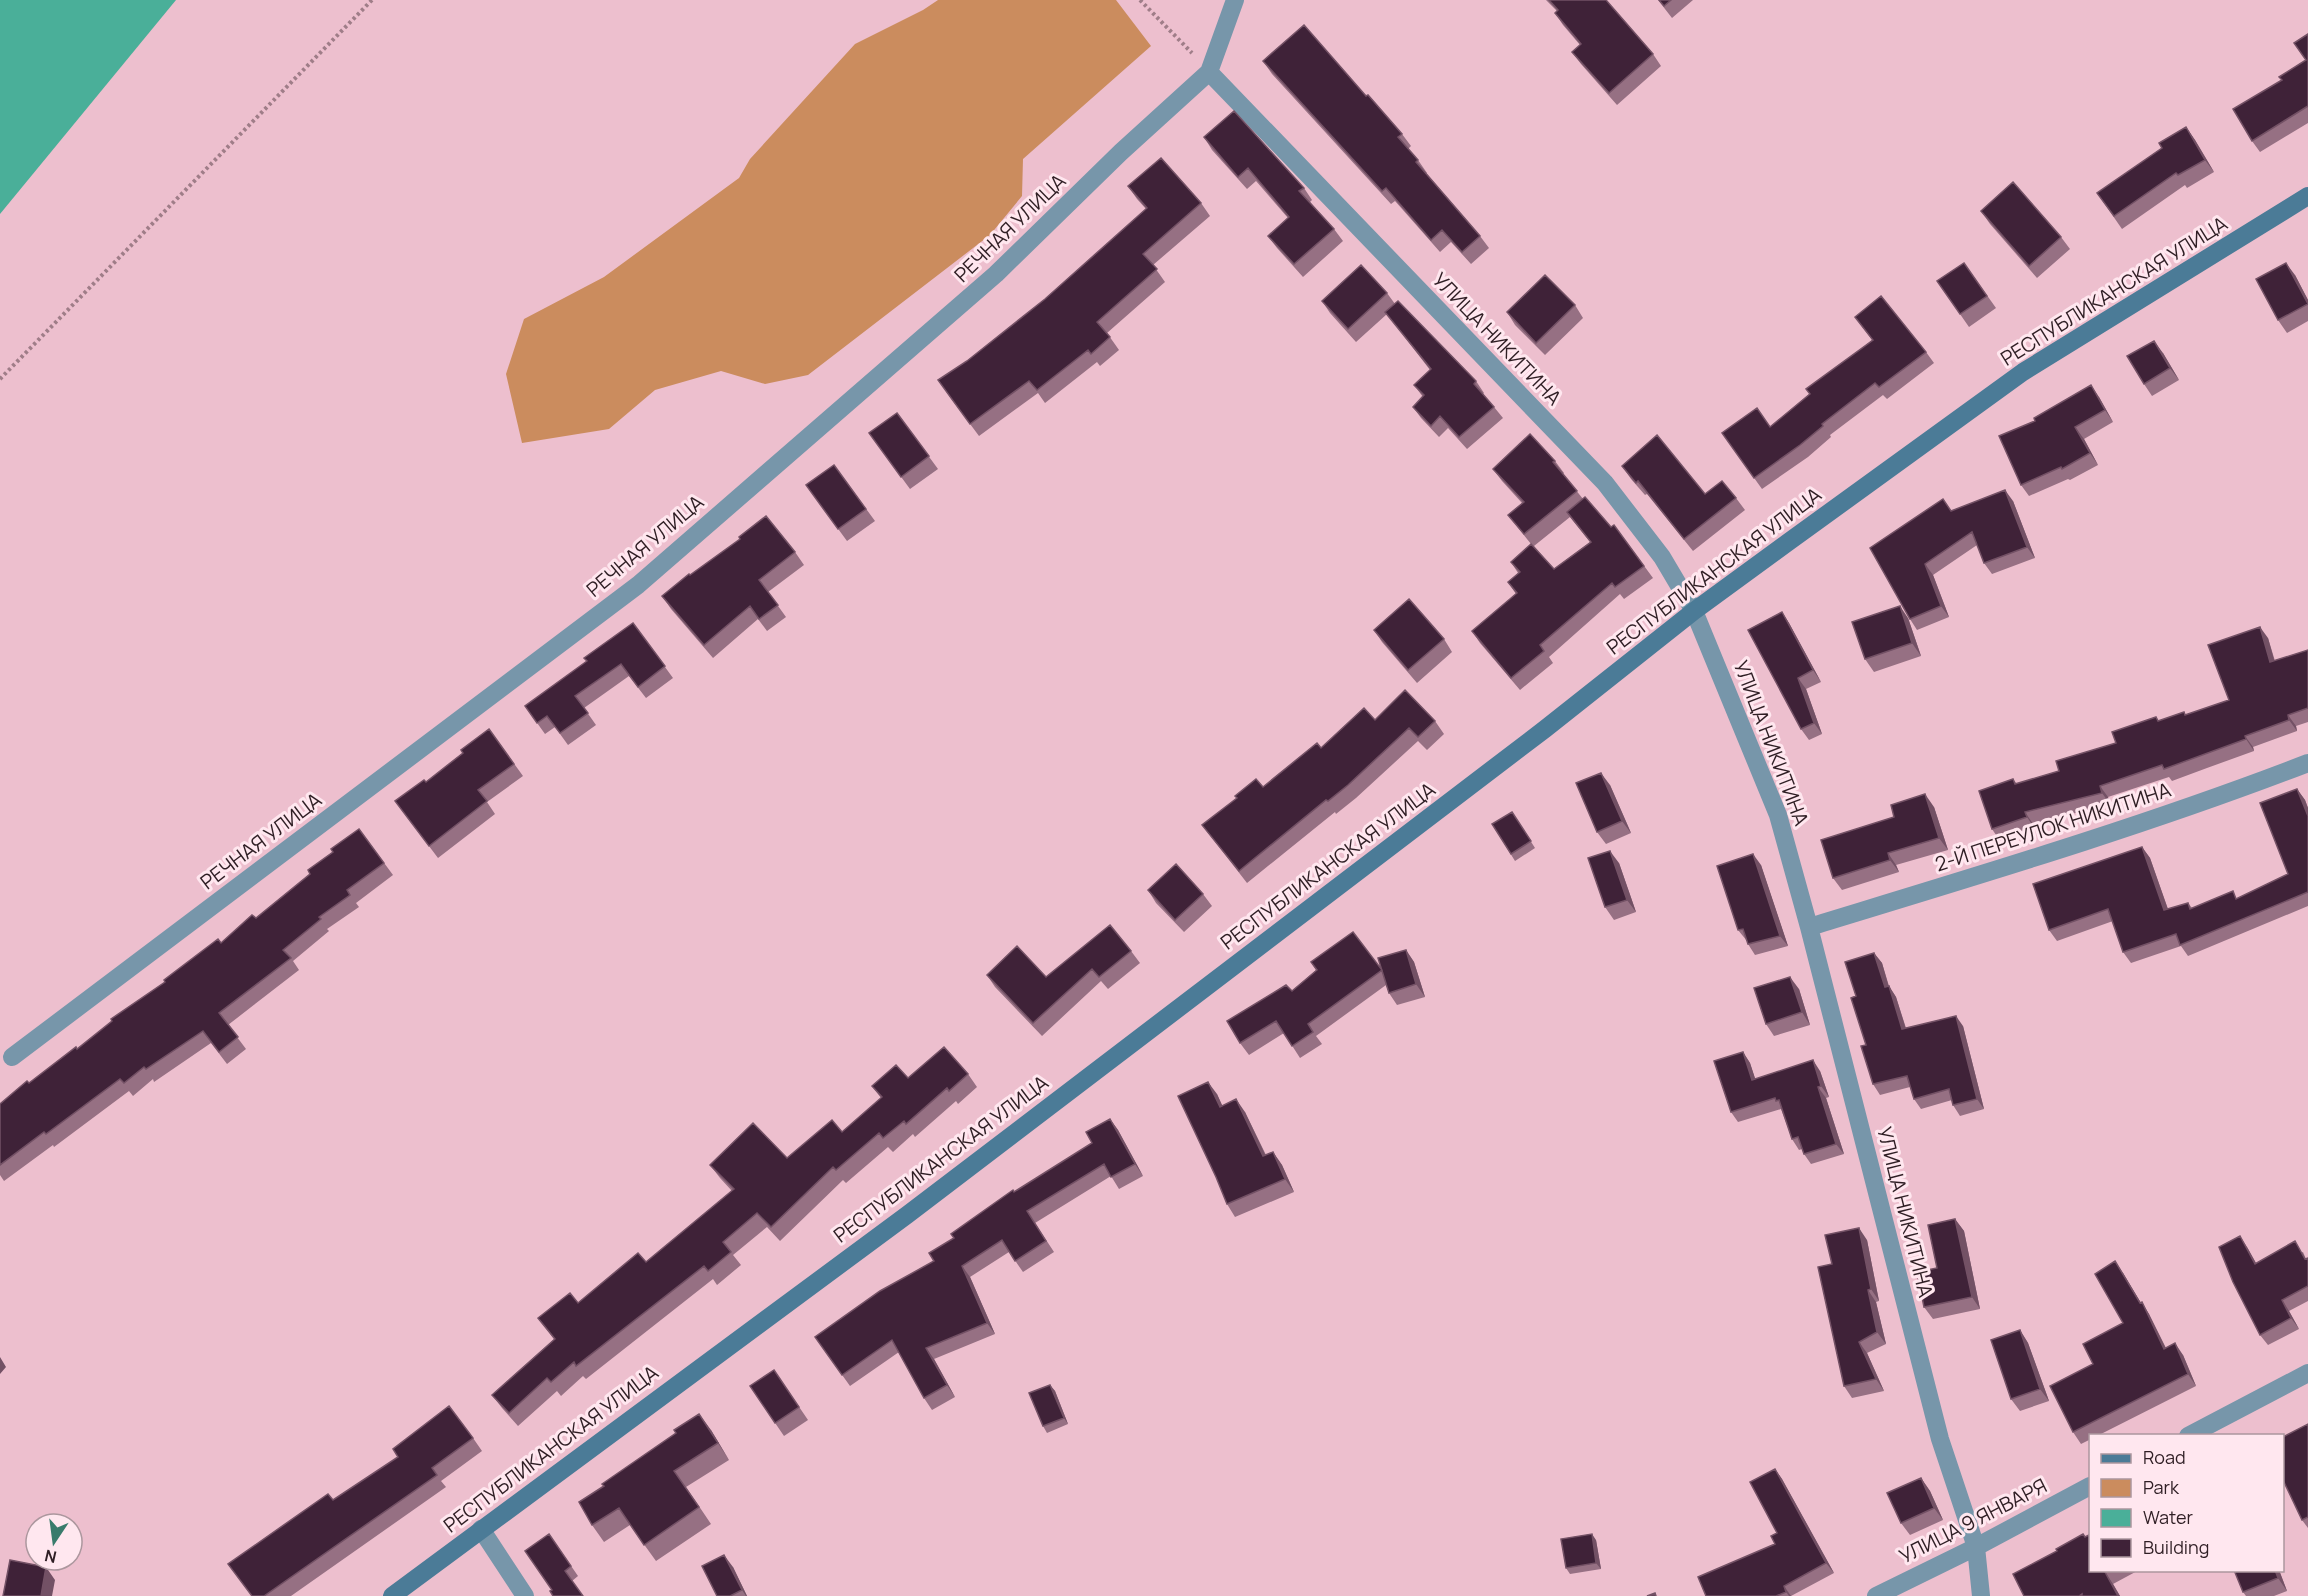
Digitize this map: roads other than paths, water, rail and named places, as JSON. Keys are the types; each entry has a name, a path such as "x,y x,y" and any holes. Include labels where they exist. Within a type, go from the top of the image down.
{"street":[{"name":"РЕЧНАЯ УЛИЦА","path":"12,1057 638,585 996,274 1121,152 1209,72 1235,0"},
{"name":"УЛИЦА НИКИТИНА","path":"1209,72 1605,483 1662,557 1694,611 1778,815 1809,927 1940,1439 1976,1547 1981,1596"},
{"name":"РЕСПУБЛИКАНСКАЯ УЛИЦА","path":"392,1596 907,1215 1545,729 1694,611 2023,372 2308,196"},
{"name":"2-Й ПЕРЕУЛОК НИКИТИНА","path":"1809,927 1989,872 2239,789 2308,763"},
{"path":"2192,1434 2308,1373"},
{"name":"УЛИЦА 9 ЯНВАРЯ","path":"1876,1596 1976,1547 2089,1487"},
{"path":"481,1528 525,1596"}],"water":[{"path":"0,0 176,0 0,214"}]}
